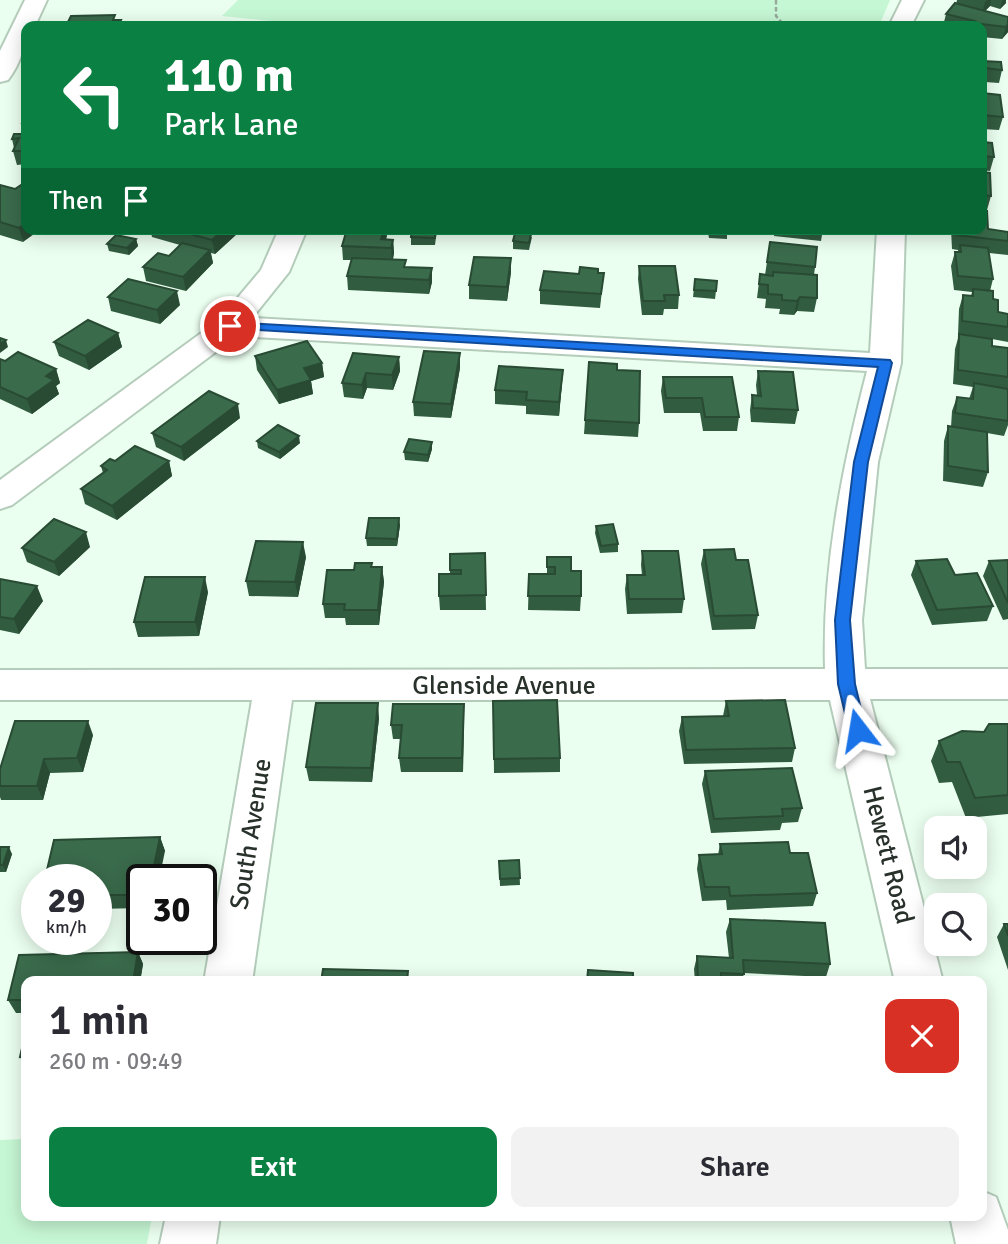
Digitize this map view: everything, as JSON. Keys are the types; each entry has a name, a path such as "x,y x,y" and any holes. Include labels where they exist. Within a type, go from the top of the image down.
{"street":[{"path":"23,21 36,0"},
{"path":"902,21 913,0"},
{"path":"0,75 7,47 21,24"},
{"path":"0,497 230,326 274,272 290,235"},
{"name":"Hewett Road","path":"891,235 886,363 861,462 842,620 846,684 918,976"},
{"path":"230,326 886,363"},
{"name":"Glenside Avenue","path":"0,685 274,687 1008,684"},
{"name":"South Avenue","path":"229,976 274,687"},
{"path":"188,1244 192,1221"},
{"path":"978,1221 984,1244"}],"path":[{"path":"776,0 776,16 780,21"}],"green space":[{"path":"238,0 890,0 881,21 270,21 222,16"},
{"path":"21,1139 21,1221 151,1221 147,1244 0,1244 0,1140"}],"building":[{"path":"955,3 1008,17 1008,24 1006,27 987,25 987,21 946,14"},
{"path":"115,15 113,20 121,20 68,21 71,16"},
{"path":"987,61 1001,62 1002,70 987,68"},
{"path":"987,94 1000,95 1003,117 987,115"},
{"path":"14,134 21,134 21,151 13,151 19,138 12,139"},
{"path":"987,142 992,143 994,157 987,156"},
{"path":"987,173 990,173 991,196 987,196"},
{"path":"0,185 15,189 21,185 21,227 0,222"},
{"path":"987,211 988,229 1008,232 1008,241 956,235 987,235"},
{"path":"116,235 136,239 127,248 107,244"},
{"path":"194,235 217,235 212,240"},
{"path":"345,235 382,235 381,239 393,240 391,248 342,246"},
{"path":"411,235 435,235 435,238"},
{"path":"514,235 531,235 529,243 513,241"},
{"path":"770,242 817,247 815,267 767,262"},
{"path":"182,243 210,250 183,277 143,267 158,253 169,256"},
{"path":"960,245 988,248 993,279 958,276 955,252 961,252"},
{"path":"474,257 511,258 507,287 469,285"},
{"path":"352,258 406,260 404,267 432,268 429,280 347,276"},
{"path":"639,266 675,266 679,295 664,295 665,301 643,301"},
{"path":"580,267 598,269 598,273 604,273 601,294 540,290 544,271 579,274"},
{"path":"773,272 817,275 817,298 782,300 782,295 768,294 768,285 759,284 760,274 773,276"},
{"path":"128,279 177,291 157,310 108,297"},
{"path":"695,279 717,281 716,291 694,290"},
{"path":"973,289 993,291 993,299 998,300 998,312 1008,314 1008,327 962,321 963,295 973,296"},
{"path":"88,320 118,333 85,356 54,342"},
{"path":"959,334 992,339 992,346 1008,348 1008,377 958,370"},
{"path":"307,341 322,363 304,368 311,380 277,390 255,356"},
{"path":"424,351 460,353 451,404 413,402"},
{"path":"18,352 56,369 46,376 54,380 27,399 0,387 0,359 5,361"},
{"path":"353,353 399,357 392,375 366,373 362,385 342,383"},
{"path":"589,362 617,364 617,370 640,371 639,423 585,420"},
{"path":"499,366 563,370 559,402 526,400 527,392 495,390"},
{"path":"758,371 793,372 798,410 753,408 752,395 761,396"},
{"path":"663,377 732,377 739,417 705,417 702,398 666,398"},
{"path":"974,383 1008,389 1008,421 955,413 957,397 973,399"},
{"path":"209,391 238,404 181,447 152,433"},
{"path":"278,425 299,436 279,452 257,441"},
{"path":"948,426 987,432 988,472 948,466"},
{"path":"409,439 432,442 428,455 404,452"},
{"path":"135,446 169,461 112,506 81,489 107,470 101,466 110,459 115,461"},
{"path":"369,518 399,518 397,539 366,538"},
{"path":"54,519 86,532 54,562 22,548"},
{"path":"613,524 618,544 601,546 596,526"},
{"path":"256,541 303,542 295,582 246,581"},
{"path":"734,549 736,560 748,560 758,615 714,616 704,550"},
{"path":"642,551 678,551 684,599 629,599 627,575 645,575"},
{"path":"485,553 486,595 439,596 439,574 461,574 461,570 450,570 450,554"},
{"path":"547,557 571,557 571,571 581,571 581,596 528,596 529,574 555,574 555,567 547,567"},
{"path":"947,559 955,575 977,573 993,606 937,610 916,561"},
{"path":"1008,560 1008,603 989,561"},
{"path":"355,563 372,563 371,567 382,567 378,610 344,610 345,604 323,604 327,570 354,570"},
{"path":"145,577 205,577 195,622 134,622"},
{"path":"0,579 37,586 14,619 0,617"},
{"path":"557,700 560,758 494,759 493,701"},
{"path":"785,700 795,748 686,750 682,717 729,716 726,701"},
{"path":"316,703 378,703 371,768 306,767"},
{"path":"393,704 464,704 462,758 399,758 402,725 391,725"},
{"path":"15,721 88,721 77,758 44,759 37,786 0,786 0,769"},
{"path":"989,724 1008,724 1008,795 975,798 960,762 947,762 939,741 962,731 984,732"},
{"path":"792,768 802,808 782,809 783,816 714,819 705,771"},
{"path":"160,837 154,864 126,864 126,895 112,895 112,864 48,864 54,840"},
{"path":"788,842 790,853 808,853 817,893 730,896 729,887 705,887 699,855 722,854 720,844"},
{"path":"0,847 9,847 3,865 0,865"},
{"path":"519,860 520,878 500,879 499,861"},
{"path":"730,919 825,923 830,964 743,960 744,974 698,976 697,956 733,958"},
{"path":"126,952 126,955 138,955 134,976 21,976 21,1000 8,1000 19,955 112,955 112,953"},
{"path":"323,969 408,971 408,976 322,976"},
{"path":"588,970 633,973 633,976 588,976"}],"route":[{"path":"230,326 886,363 861,462 842,620 846,684 858,730"}]}
